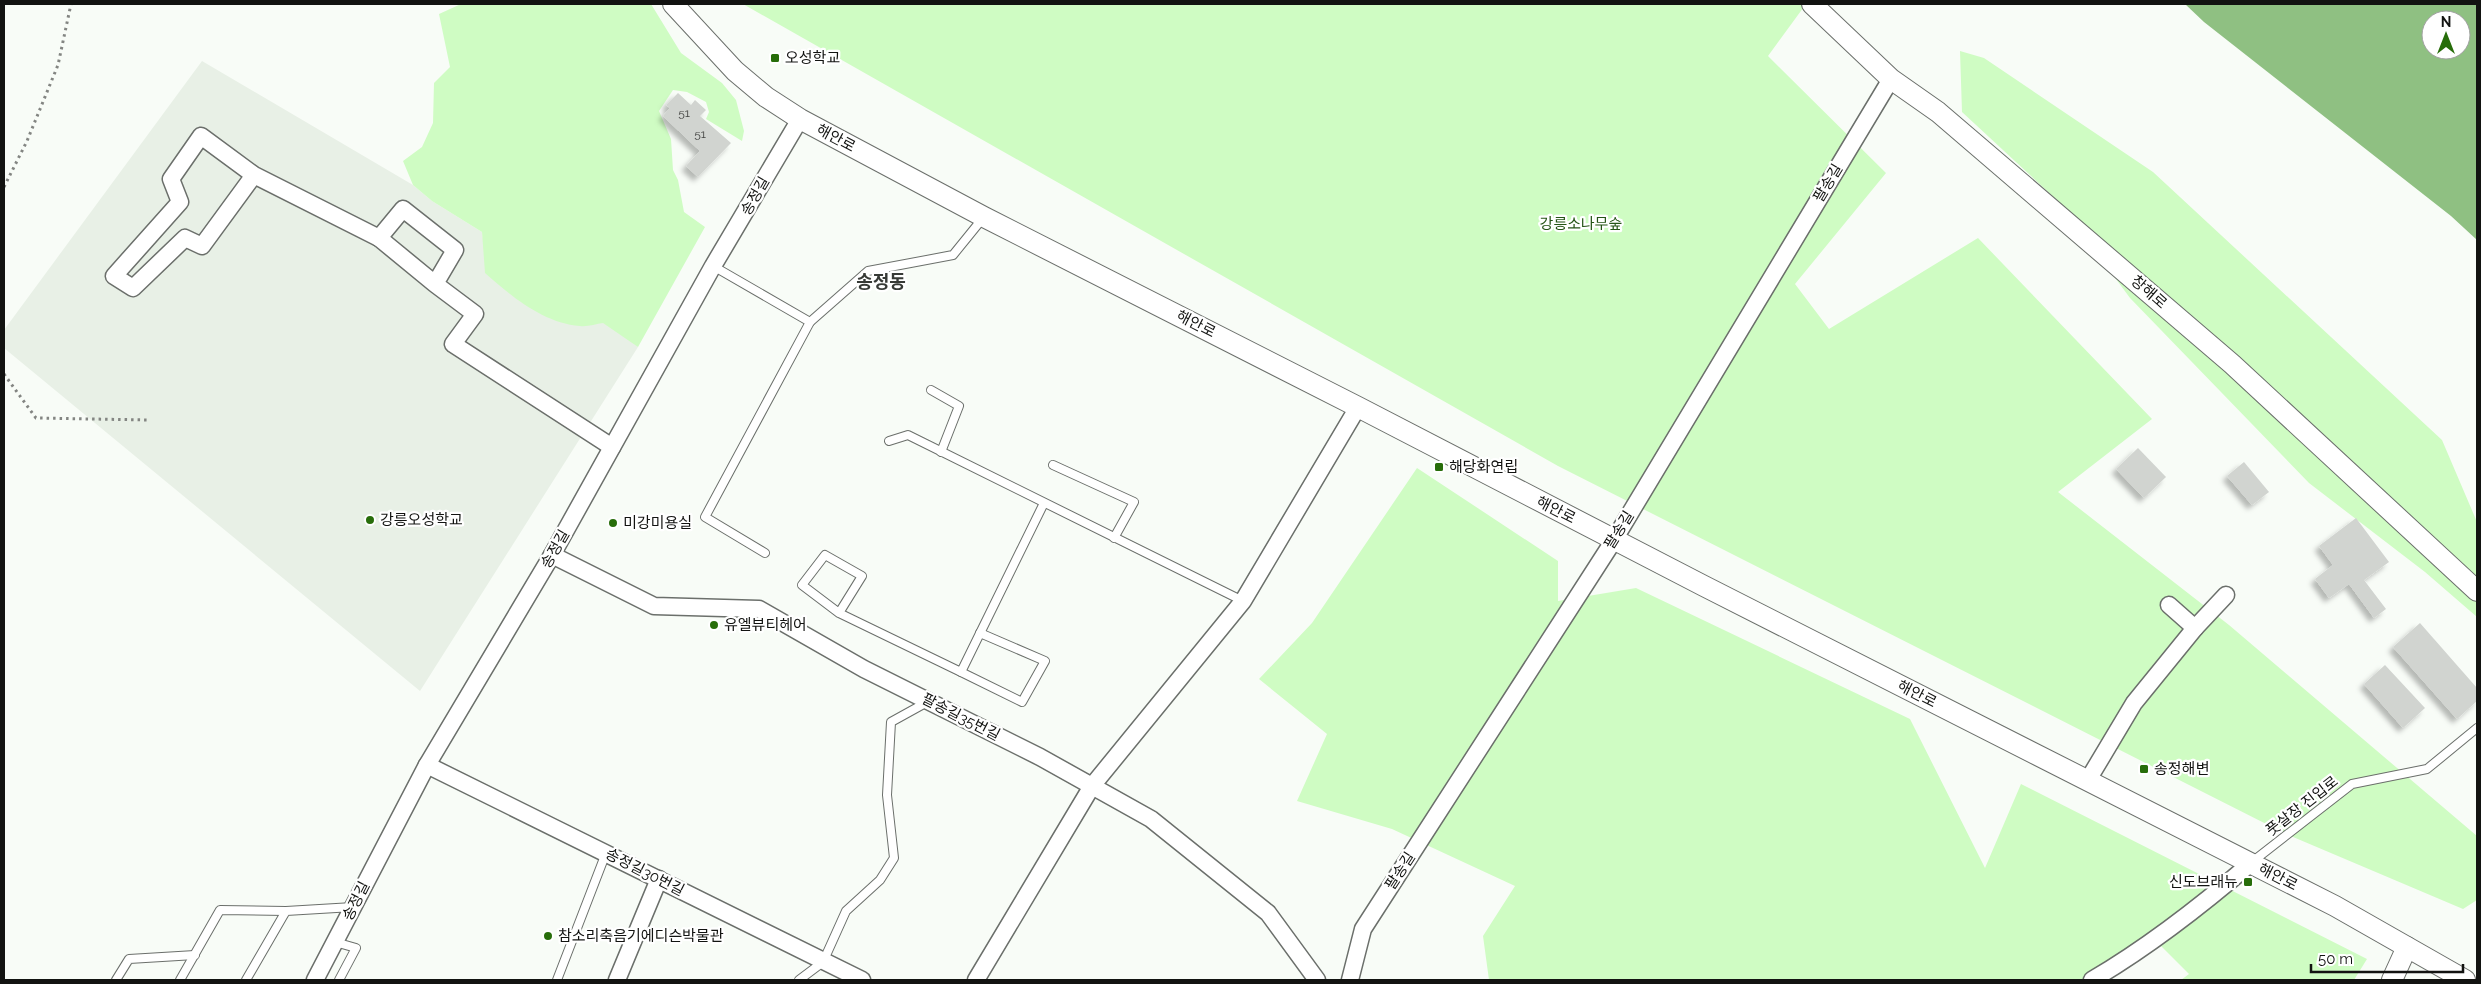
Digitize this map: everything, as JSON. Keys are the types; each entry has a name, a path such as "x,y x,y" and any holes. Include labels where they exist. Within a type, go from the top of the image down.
{"street":[{"name":"해안로","path":"673,4 735,71 766,96 800,119 984,216 1614,540 2335,906 2465,980"},
{"name":"창해로","path":"1812,4 1891,78 1938,112 2232,364 2477,590"},
{"name":"팔송길","path":"1350,980 1363,929 1614,540 1891,78"},
{"name":"송정길","path":"315,980 427,765 552,555 713,266 800,119"},
{"path":"254,175 202,246 185,238 134,288 114,276 180,202 171,179 201,136 254,175 379,238 475,314 454,344 612,448"},
{"path":"379,238 403,209 455,250 435,284"},
{"path":"976,980 1092,786 1242,601 1358,407"},
{"name":"팔송길35번길","path":"552,555 654,606 759,609 864,668 1040,757 1151,819 1268,913 1317,980"},
{"path":"2088,780 2134,703 2195,628 2226,595"},
{"path":"2169,605 2195,628"},
{"name":"송정길30번길","path":"427,765 862,980"},
{"path":"2092,980 2134,956 2190,914 2251,863"},
{"path":"617,980 659,879"},
{"path":"2392,980 2407,946"}],"lane":[{"path":"765,552 705,517 810,322 868,271 953,255 984,216"},
{"path":"713,266 810,322"},
{"path":"931,390 959,406 941,452"},
{"path":"889,441 908,435 1242,601"},
{"path":"1053,465 1134,502 1114,538"},
{"path":"961,672 1044,503"},
{"path":"839,613 862,576 825,555 802,585 839,613 1022,702 1045,661 980,633"},
{"path":"799,980 823,962 846,911 880,880 894,858 887,795 891,722 929,701"},
{"name":"풋살장 진입로","path":"2251,863 2352,784 2427,768 2477,728"},
{"path":"558,980 606,853"},
{"path":"180,980 220,910 286,911 353,907"},
{"path":"246,980 286,911"},
{"path":"335,942 356,948 339,980"},
{"path":"116,980 130,959 195,955"}],"path":[{"path":"4,187 27,141 58,65 71,4"},
{"path":"4,374 36,418 149,420"}],"shaded area":[{"path":"2185,4 2477,4 2477,240 2451,216 2204,22"},
{"name":"강릉오성학교","path":"202,61 413,185 432,201 482,232 484,246 608,322 638,347 420,691 4,348 4,330"}],"green space":[{"path":"461,4 651,4 681,53 722,83 736,100 744,131 742,141 706,119 709,112 706,102 687,92 673,90 659,111 671,139 673,170 678,180 684,212 705,227 638,347 603,323 589,326 566,324 553,320 528,307 485,273 482,232 432,201 413,185 403,161 422,147 433,123 434,83 450,67 439,14"},
{"name":"강릉소나무숲","path":"743,4 1806,4 1768,56 1886,173 1795,284 1829,329 1978,238 2152,419 2058,492 2229,625 2477,836 2477,900 2463,909 2286,834 1558,466"},
{"path":"1960,51 1984,58 2153,172 2442,440 2477,522 2477,617 2425,572 2309,483 2130,298 2060,203 1962,112"},
{"path":"1417,468 1558,561 1558,601 1636,588 1910,719 1985,868 2021,784 2367,959 2354,980 2181,980 2189,974 2161,946 2098,980 1489,980 1483,936 1515,886 1392,829 1297,801 1327,734 1259,679 1312,623"}],"building":[{"path":"678,93 691,105 695,100 706,110 700,116 731,143 698,177 686,166 700,151 663,116 670,108 666,105"},
{"path":"2138,448 2166,477 2144,498 2116,469"},
{"path":"2244,462 2269,492 2252,505 2227,476"},
{"path":"2356,518 2389,562 2364,580 2386,609 2374,618 2349,584 2329,598 2315,579 2333,565 2319,546"},
{"path":"2420,623 2477,688 2477,701 2457,719 2393,647"},
{"path":"2385,665 2425,708 2403,728 2364,684"}],"place":[{"name":"오성학교","path":"775,58"},
{"name":"해당화연립","path":"1439,467"},
{"name":"강릉오성학교","path":"370,520"},
{"name":"미강미용실","path":"613,523"},
{"name":"유엘뷰티헤어","path":"714,625"},
{"name":"송정해변","path":"2144,769"},
{"name":"신도브래뉴","path":"2248,882"},
{"name":"참소리축음기에디슨박물관","path":"548,936"}],"district":[{"name":"송정동","path":"881,281"}]}
